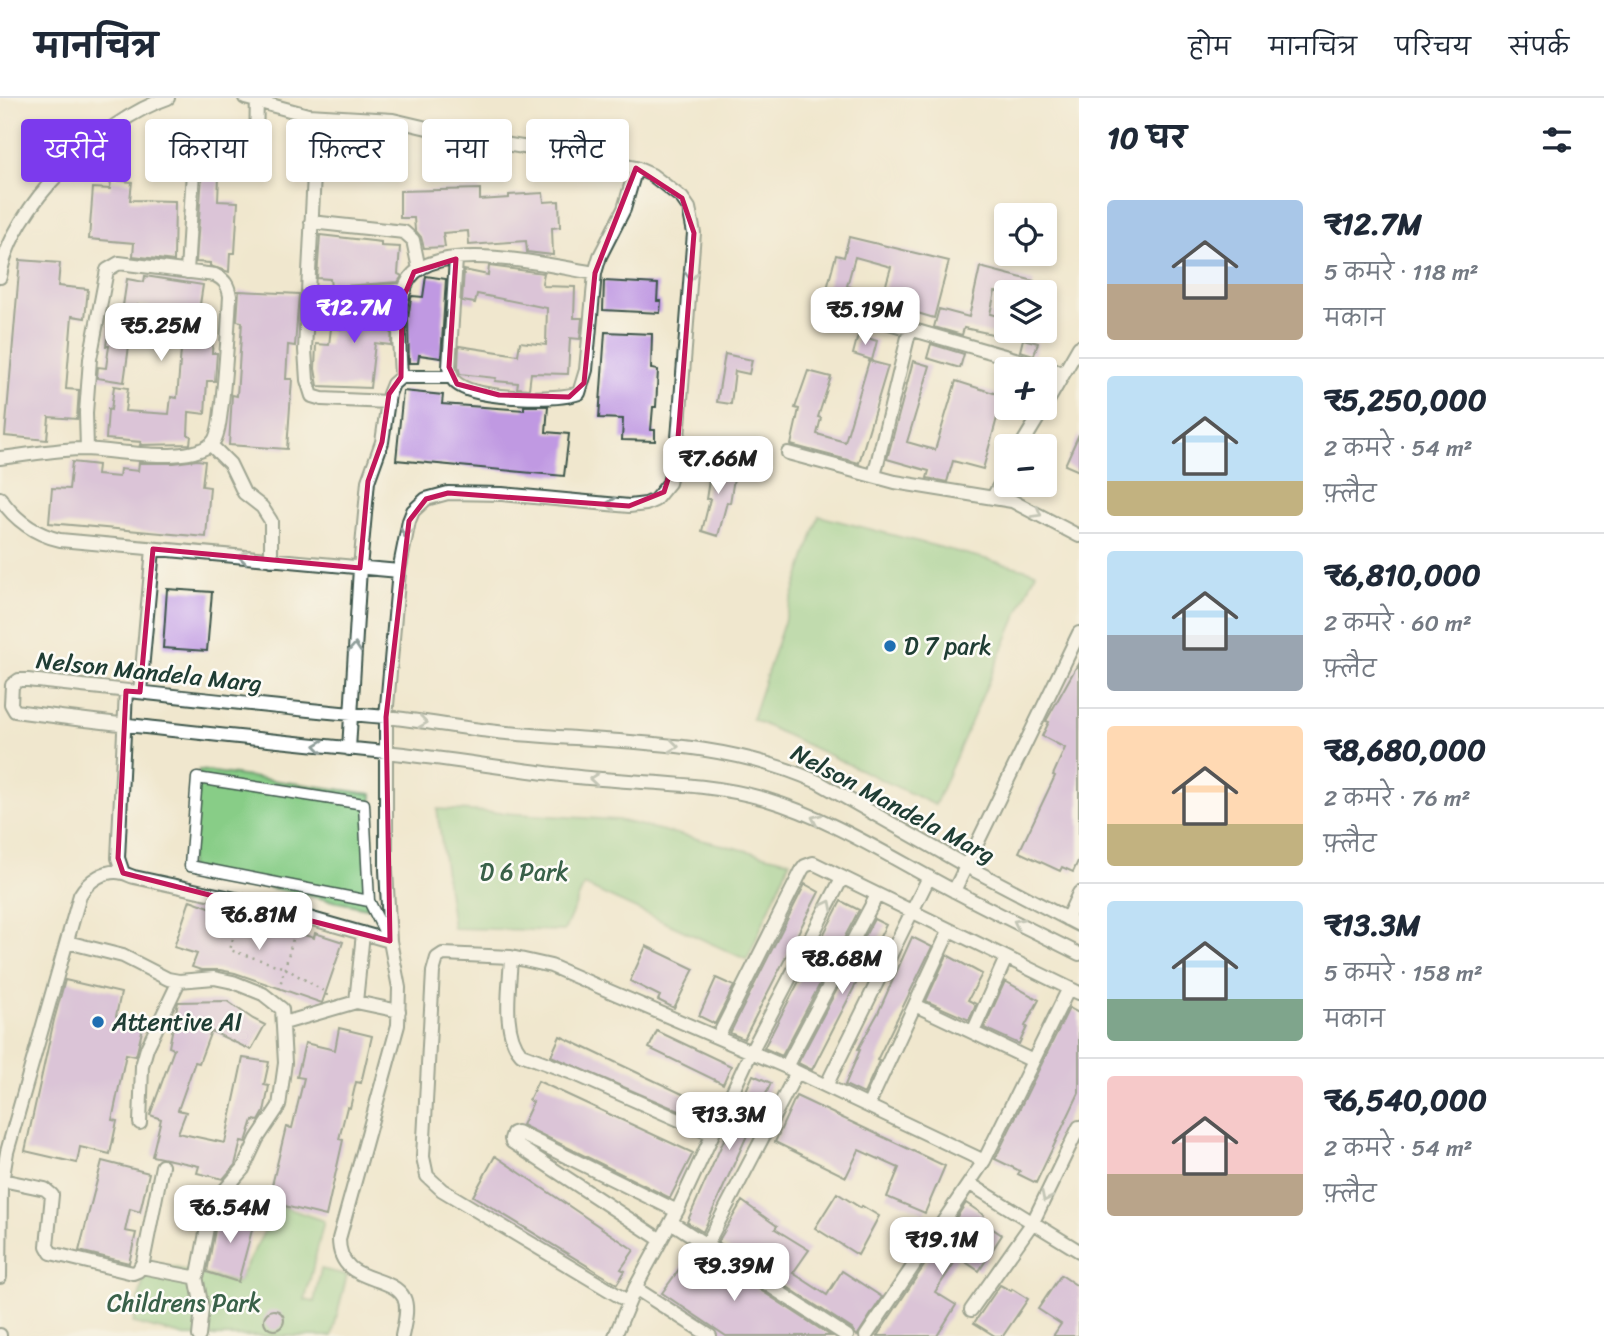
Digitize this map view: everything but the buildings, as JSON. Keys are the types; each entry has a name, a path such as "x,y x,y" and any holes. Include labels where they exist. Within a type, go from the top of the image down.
{"street":[{"path":"0,276 7,245 31,206 49,186 85,148 117,123 142,108 168,98"},
{"path":"187,272 193,171 196,164 202,160 237,164 250,159 253,150 251,100 317,116 393,120 474,139 636,168 652,175 682,198 689,208 694,233 677,451 673,473 664,492 655,500 629,506 502,494 433,495 419,504 409,521 399,571 386,718 385,806 390,941 399,988 398,1025 339,1239 342,1258 349,1267 404,1297 406,1306 402,1336"},
{"path":"317,116 305,350 307,380 312,396 322,399 388,402"},
{"path":"456,260 449,367 451,377 457,384 499,394 556,399 579,393 586,370 595,273 600,256 624,209 636,168"},
{"path":"311,222 404,232 413,240 419,269"},
{"path":"401,377 401,322 405,290 414,272 419,269 432,263 503,258 595,273"},
{"path":"0,458 87,449 168,455 201,450 211,444 218,429 225,380 230,296 223,279 215,275 119,264 107,270 90,359 86,413 87,449"},
{"path":"308,297 405,290"},
{"path":"854,313 1064,373"},
{"path":"874,476 910,329"},
{"path":"1057,385 1079,347"},
{"path":"349,749 368,481 382,442 388,402 393,384 401,377 451,377"},
{"path":"211,444 230,464 244,493 262,507 271,521 271,560"},
{"path":"788,453 933,490 993,496 1025,506 1079,536"},
{"path":"0,498 25,526 44,537 399,571"},
{"path":"140,692 153,549"},
{"path":"954,891 968,867 1079,633"},
{"name":"Nelson Mandela Marg","path":"1079,925 968,867 818,782 793,771 749,758 692,747 561,738 351,716 302,708 19,680 12,685 10,704 15,711 124,726 187,730 386,752 575,777 712,789 762,798 848,833 954,891 1079,954"},
{"path":"123,873 118,858 126,691"},
{"path":"369,901 190,866 198,778 364,804 369,901 390,941"},
{"path":"718,1037 805,866 816,864 1074,990 1033,1061 984,1161 866,1336"},
{"path":"0,1277 2,1180 10,1142 80,895 92,879 106,874 123,873 263,905 390,941"},
{"path":"826,1086 929,877"},
{"path":"615,1336 628,1302 674,1217 751,1052 842,878"},
{"path":"1067,919 1079,893"},
{"path":"707,1244 877,895"},
{"path":"868,1106 949,931"},
{"path":"356,1002 363,933"},
{"path":"67,942 123,956 157,974 178,981 223,979 248,987 282,1009 284,1072 279,1106 257,1139 243,1169 216,1200 196,1276 202,1308 200,1336"},
{"path":"628,1302 442,1190 427,1176 423,1157 434,965 437,958 450,953 511,957 551,966 792,1070 984,1161"},
{"path":"511,957 510,1022 512,1037 521,1054 575,1074 711,1134"},
{"path":"973,1032 1006,958"},
{"path":"140,1123 142,1066 178,981"},
{"path":"284,1023 356,1002 399,1011"},
{"path":"915,1005 1033,1061"},
{"path":"971,1310 1033,1222 1079,1127"},
{"path":"661,1240 512,1142 513,1133 517,1132 674,1217 707,1244 847,1336"},
{"path":"2,1180 45,1189 52,1195 47,1246 51,1253 129,1272 138,1271 141,1266 162,1166"},
{"path":"970,1184 1079,1251"},
{"path":"141,1266 196,1276"},
{"path":"635,1288 710,1336"}],"path":[{"path":"241,908 230,950 285,968 327,993 322,1012"},
{"path":"275,1002 297,925"}],"highlighted area":[{"path":"636,168 682,198 694,233 677,451 664,492 629,506 448,493 426,499 409,521 386,717 390,941 123,873 118,858 126,691 140,692 153,549 360,568 368,481 382,442 389,394 401,377 402,301 414,272 456,259 449,367 457,384 499,395 569,397 584,383 595,273"}],"green space":[{"name":"D 7 park","path":"819,516 1036,572 935,805 752,719"},
{"path":"199,770 372,794 367,908 189,871"},
{"name":"D 6 Park","path":"437,809 618,820 790,861 747,960 584,885 564,931 453,928"},
{"name":"Childrens Park","path":"278,1205 324,1221 305,1300 314,1302 321,1269 347,1275 332,1336 185,1336 133,1323 148,1261 237,1283"}],"place":[{"name":"D 7 park","path":"890,646"},
{"name":"Attentive AI","path":"98,1022"}]}
